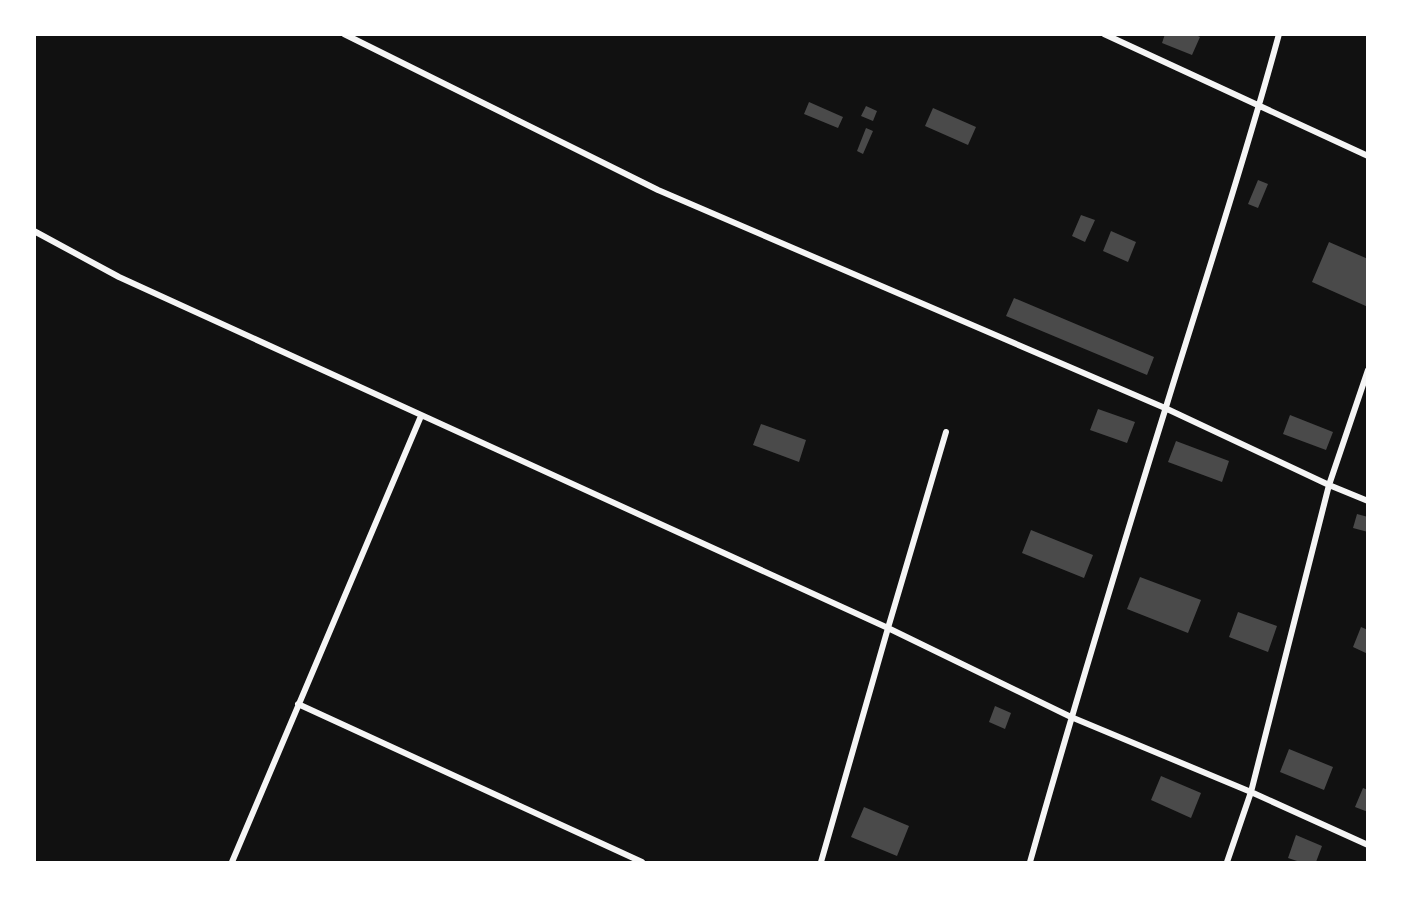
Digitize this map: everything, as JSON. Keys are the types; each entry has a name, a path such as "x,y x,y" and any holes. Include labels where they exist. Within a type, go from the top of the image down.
{"street":[{"path":"345,34 658,190 1165,408 1368,501"},
{"path":"1104,34 1368,156"},
{"path":"1030,862 1071,717 1259,107 1279,34"},
{"path":"34,231 119,277 888,628 1071,717 1251,792 1368,845"},
{"path":"1227,862 1251,792 1329,485 1368,370"},
{"path":"232,862 421,416"},
{"path":"821,862 946,432"},
{"path":"298,704 642,862"}],"building":[{"path":"1165,34 1194,34 1200,37 1192,55 1162,43"},
{"path":"809,102 843,117 838,128 804,114"},
{"path":"866,106 877,111 873,121 861,116"},
{"path":"933,108 976,127 968,145 925,126"},
{"path":"866,128 873,131 863,154 857,151"},
{"path":"1258,180 1268,184 1258,208 1248,204"},
{"path":"1081,215 1095,220 1085,242 1072,236"},
{"path":"1111,231 1136,242 1128,262 1103,251"},
{"path":"1329,242 1368,259 1368,307 1312,282"},
{"path":"1014,298 1154,357 1147,375 1006,316"},
{"path":"1098,409 1135,422 1127,443 1090,430"},
{"path":"1290,415 1333,432 1326,450 1283,434"},
{"path":"761,424 806,440 799,462 753,445"},
{"path":"1176,441 1229,461 1222,482 1168,462"},
{"path":"1357,514 1368,517 1368,532 1353,528"},
{"path":"1031,530 1093,555 1084,578 1022,553"},
{"path":"1140,577 1201,600 1188,633 1127,609"},
{"path":"1238,612 1277,626 1268,652 1229,637"},
{"path":"1361,627 1368,630 1368,654 1353,647"},
{"path":"995,706 1011,713 1005,729 989,722"},
{"path":"1289,749 1333,767 1324,790 1280,772"},
{"path":"1161,776 1201,793 1191,818 1151,800"},
{"path":"1363,788 1368,790 1368,812 1355,807"},
{"path":"864,807 909,826 897,856 851,837"},
{"path":"1296,835 1322,846 1316,862 1300,862 1288,858"}]}
